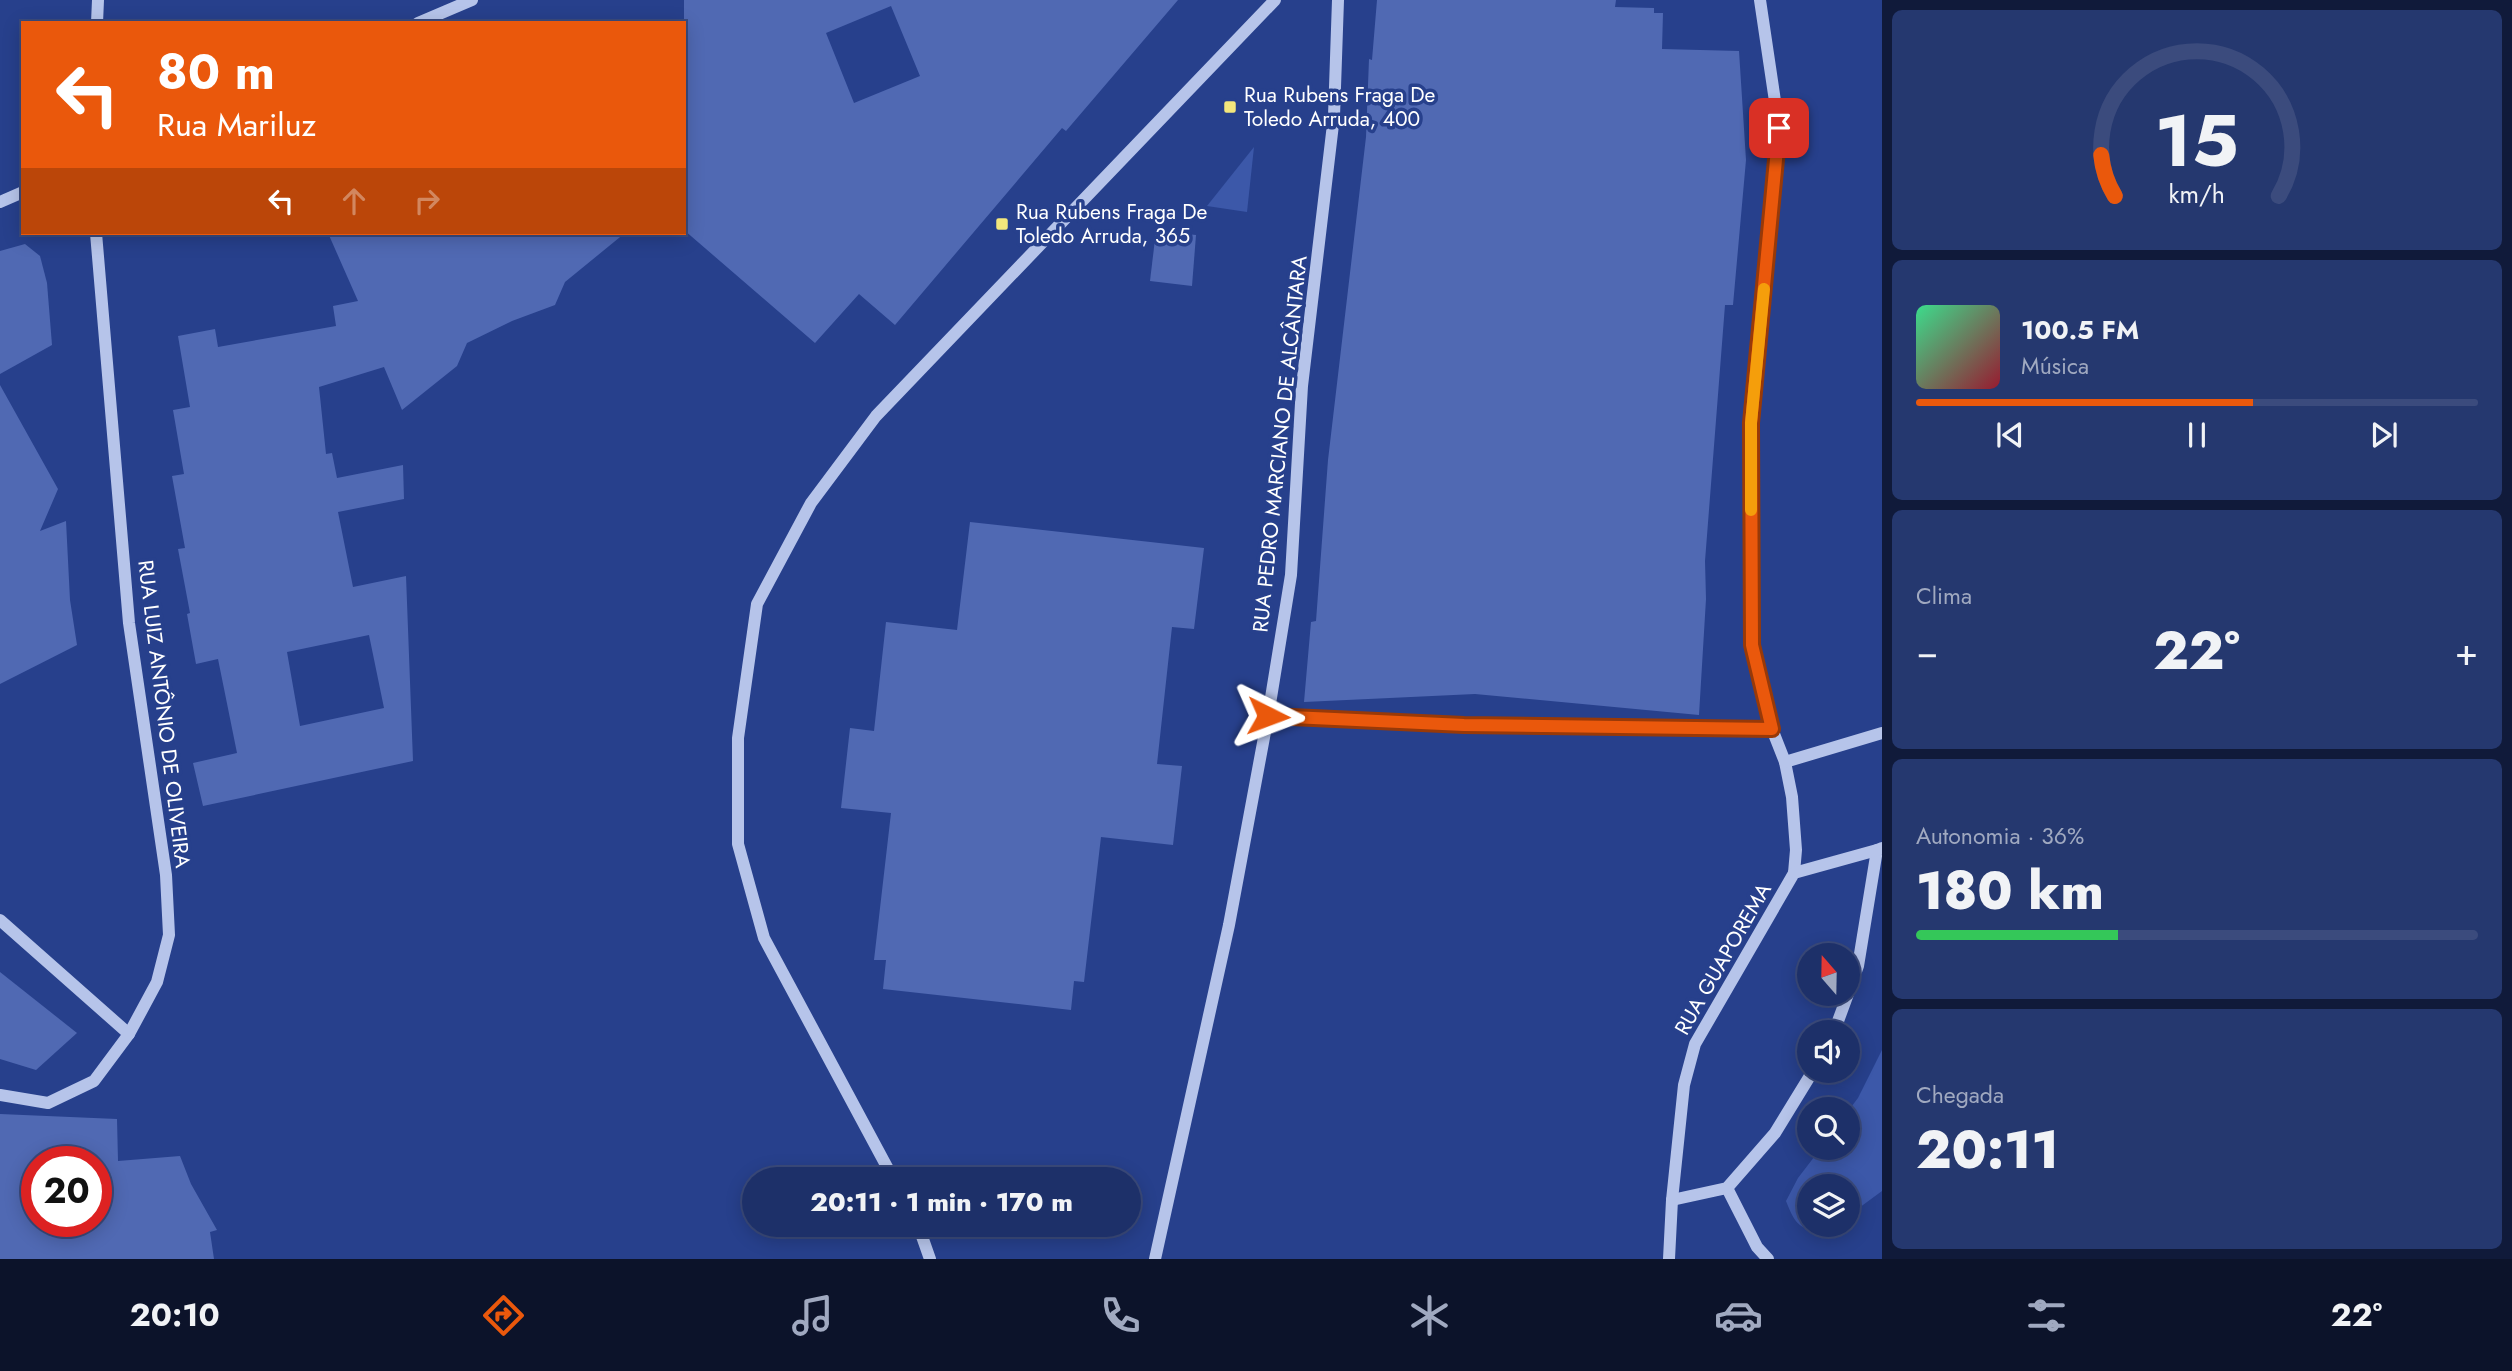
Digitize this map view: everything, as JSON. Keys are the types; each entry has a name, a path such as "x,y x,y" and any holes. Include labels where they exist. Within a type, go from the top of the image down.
{"street":[{"path":"97,21 98,0"},
{"path":"423,21 472,0"},
{"path":"887,1167 764,938 738,844 738,738 757,604 811,503 876,416 1275,0"},
{"name":"RUA PEDRO MARCIANO DE ALCÂNTARA","path":"1155,1259 1229,925 1268,716 1290,575 1302,386 1334,116 1338,0"},
{"path":"1760,0 1779,128 1751,423 1752,645 1772,729 1785,762 1792,797 1796,850 1794,873"},
{"path":"0,202 21,193"},
{"name":"RUA LUIZ ANTÔNIO DE OLIVEIRA","path":"0,1095 48,1103 94,1081 129,1034 157,982 169,936 166,875 129,623 96,235"},
{"path":"1268,716 1464,725 1772,729"},
{"path":"1785,762 1882,733"},
{"name":"RUA GUAPOREMA","path":"1670,1259 1672,1200 1684,1085 1695,1044 1794,873 1880,849 1860,955"},
{"path":"0,920 129,1034"},
{"path":"1672,1200 1727,1188 1775,1133 1806,1083"},
{"path":"1727,1188 1757,1247 1768,1259"},
{"path":"922,1237 930,1259"}],"shaded area":[{"path":"1254,147 1247,212 1207,206"},
{"path":"1882,1050 1882,1191 1860,1207 1860,1174 1801,1174 1812,1160 1860,1160 1858,1097"},
{"path":"1797,1180 1797,1222 1786,1201"}],"building":[{"path":"684,0 1178,0 1066,131 1062,128 895,325 859,294 815,343 686,232","holes":["891,6 920,76 854,103 826,33"]},
{"path":"1377,0 1616,0 1615,7 1654,8 1654,13 1663,13 1662,49 1739,51 1746,160 1733,305 1725,305 1705,561 1706,599 1699,715 1475,694 1304,702 1311,622 1316,621 1328,460 1366,137 1369,59 1372,60"},
{"path":"1156,231 1196,235 1192,286 1150,281"},
{"path":"329,235 623,235 565,282 555,305 512,321 467,343 457,366 402,410 384,367 319,387 326,454 332,453 337,478 403,465 404,499 338,512 353,587 406,576 413,761 203,806 193,763 237,753 218,659 196,664 187,614 190,613 178,549 185,548 172,476 184,474 173,410 190,407 178,336 215,329 218,347 336,326 333,306 358,301","holes":["369,635 384,708 300,726 287,652"]},
{"path":"25,244 40,256 47,283 52,345 0,374 0,251"},
{"path":"0,385 58,489 40,531 66,521 70,600 77,645 0,684"},
{"path":"970,522 1204,548 1194,629 1172,627 1157,764 1182,766 1173,845 1101,837 1084,982 1074,981 1071,1010 883,989 886,960 874,960 891,813 841,808 850,728 874,731 886,622 957,630"},
{"path":"0,972 77,1033 36,1070 0,1059"},
{"path":"0,1114 117,1119 118,1161 180,1156 191,1184 217,1230 210,1232 214,1259 0,1259"}],"slow traffic":[{"path":"1751,510 1751,423 1764,289"}],"place":[{"name":"Rua Rubens Fraga De Toledo Arruda, 400","path":"1230,107"},
{"name":"Rua Rubens Fraga De Toledo Arruda, 365","path":"1002,224"}],"route":[{"path":"1268,716 1464,725 1772,729 1752,645 1751,423 1779,128"}]}
